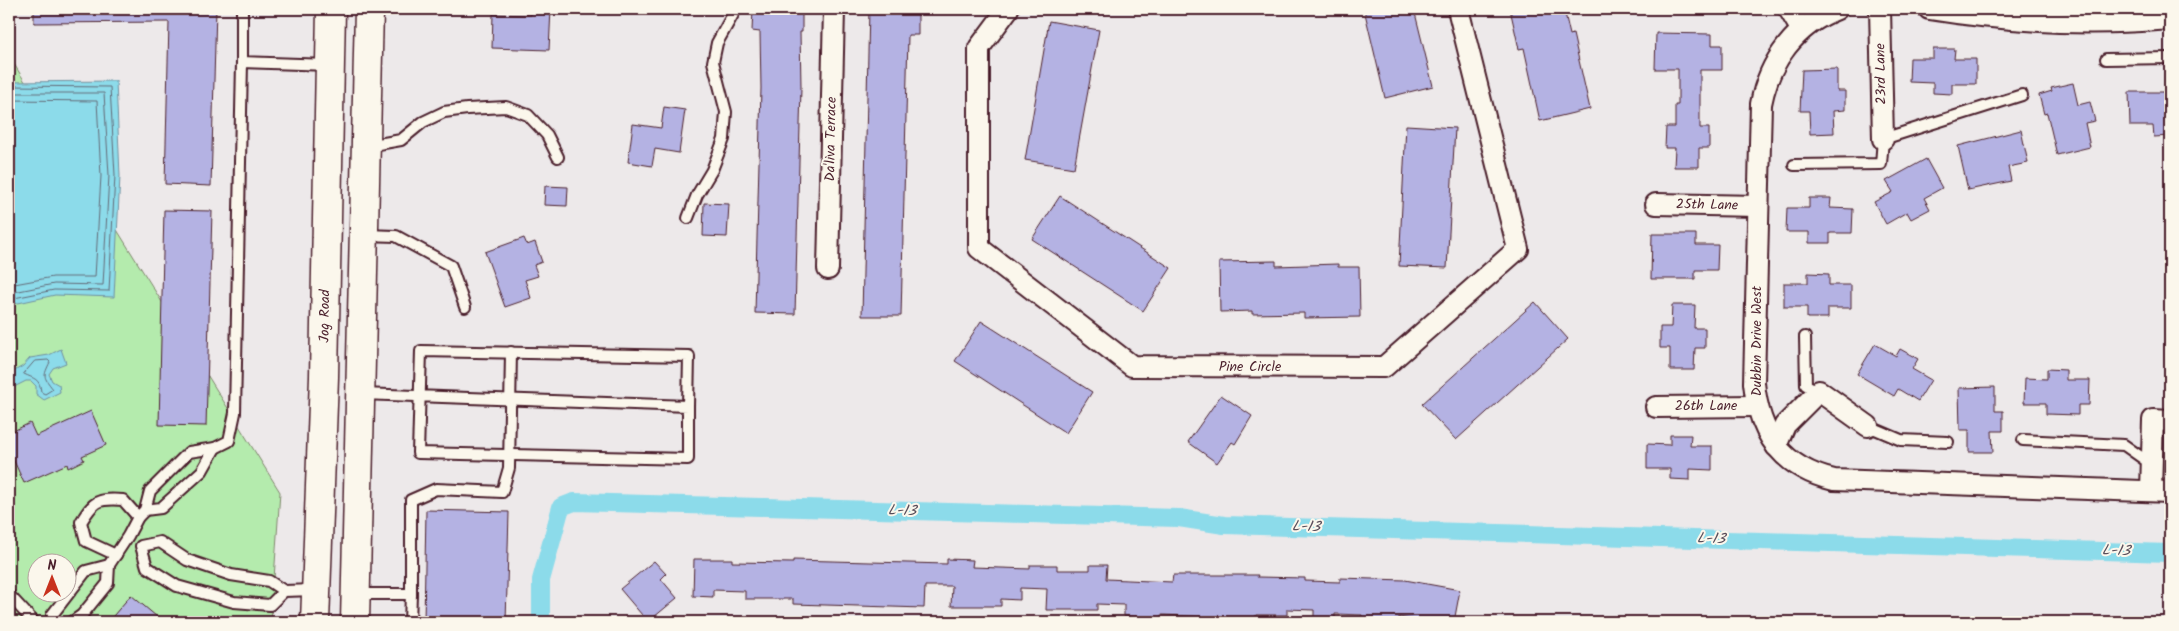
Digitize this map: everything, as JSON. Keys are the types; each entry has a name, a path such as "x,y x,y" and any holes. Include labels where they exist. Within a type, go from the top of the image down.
{"main road":[{"name":"Jog Road","path":"315,622 332,9"},
{"path":"355,622 369,9"},
{"path":"316,590 355,594"}],"street":[{"name":"Da'liva Terrace","path":"828,269 834,9"},
{"name":"Pine Circle","path":"1008,9 979,48 979,248 1132,366 1384,368 1518,249 1458,9"},
{"path":"1789,9 1801,29"},
{"name":"Dubbin Drive West","path":"1837,9 1816,18 1801,29 1773,65 1761,104 1754,383 1757,406 1765,430 1776,446 1800,467 1834,480 2160,491"},
{"name":"23rd Lane","path":"1880,9 1883,139"},
{"path":"1929,9 2037,22 2085,16 2170,19"},
{"name":"25th Lane","path":"1656,204 1758,206"},
{"path":"1776,446 1785,425 1819,391 1868,426"},
{"name":"26th Lane","path":"1656,407 1757,406"},
{"path":"2160,491 2152,464 2152,420 2170,421"}],"lane":[{"path":"72,622 82,616 108,583 109,565 141,514 150,491 189,452 215,448 229,441 235,413 242,9"},
{"path":"688,218 697,195 712,170 724,138 726,112 713,62 717,43 736,9"},
{"path":"2106,59 2170,58"},
{"path":"242,62 330,65"},
{"path":"1794,165 1881,164 1883,139 2022,95"},
{"path":"366,147 401,140 423,122 444,112 466,108 506,107 528,115 547,135 558,157"},
{"path":"364,235 396,236 451,266 465,307"},
{"path":"1805,337 1806,385 1819,391"},
{"path":"421,351 511,352 689,356 688,459 418,453 421,351"},
{"path":"410,622 411,500 436,489 502,492 509,468 510,455 511,352"},
{"path":"360,394 688,406"},
{"path":"1868,426 1901,440 1948,442"},
{"path":"2023,440 2124,445 2152,464"},
{"path":"141,514 161,508 202,471 215,448"},
{"path":"116,555 86,541 81,522 92,505 106,499 123,500 141,514"},
{"path":"128,536 142,546 147,567 177,586 234,602 270,604 284,591"},
{"path":"142,546 160,542 187,560 232,575 269,581 284,591 316,590"},
{"path":"52,622 52,616 86,571 109,565"},
{"path":"355,594 410,594"},
{"path":"9,595 34,622"}],"green space":[{"path":"9,56 280,492 271,622 9,622"}],"water":[{"path":"116,81 120,176 114,297 55,295 9,305 9,82"},
{"path":"61,349 66,363 53,368 49,374 52,381 59,385 60,392 44,400 36,394 36,386 31,381 26,381 14,387 9,374 23,366 30,358 49,355"}],"building":[{"path":"34,9 216,9 211,186 165,184 169,22 34,23"},
{"path":"531,9 551,9 549,50 492,48 493,14 531,15"},
{"path":"753,9 802,9 795,314 755,313 761,88 760,32 752,31"},
{"path":"869,9 918,9 918,35 908,35 901,316 862,316"},
{"path":"1364,9 1414,9 1433,86 1385,98"},
{"path":"1510,9 1564,9 1570,35 1573,34 1590,109 1540,121 1524,48 1519,49"},
{"path":"1049,21 1099,30 1074,168 1025,160"},
{"path":"1656,33 1712,34 1712,45 1722,45 1722,70 1700,70 1700,128 1709,128 1709,148 1699,148 1699,167 1674,167 1675,148 1665,148 1666,127 1675,127 1675,105 1678,105 1678,69 1655,69"},
{"path":"1933,49 1955,49 1954,59 1976,59 1976,84 1952,84 1952,94 1933,93 1933,83 1909,82 1910,58 1933,58"},
{"path":"1837,69 1837,91 1845,91 1845,110 1833,111 1834,133 1810,134 1809,111 1800,111 1802,70"},
{"path":"2073,83 2078,105 2090,102 2095,121 2085,123 2090,147 2057,155 2047,113 2044,114 2039,95 2052,91 2051,88"},
{"path":"2129,92 2170,92 2170,136 2154,137 2153,126 2130,126"},
{"path":"664,107 685,110 679,153 655,149 652,166 628,162 633,124 661,128"},
{"path":"1406,125 1455,128 1447,268 1399,266"},
{"path":"2021,130 2028,163 2008,167 2011,181 1968,190 1958,146"},
{"path":"1926,159 1942,188 1924,198 1930,209 1911,219 1907,212 1886,224 1874,202 1893,192 1886,181"},
{"path":"545,186 568,187 567,206 544,205"},
{"path":"1060,196 1171,268 1143,311 1032,239"},
{"path":"1809,198 1831,198 1830,208 1853,209 1852,233 1830,233 1830,243 1809,243 1809,232 1786,232 1787,208 1809,208"},
{"path":"704,203 729,204 727,237 703,236"},
{"path":"164,210 212,211 206,426 159,425"},
{"path":"1652,234 1696,234 1696,245 1718,245 1717,270 1695,270 1695,279 1651,279"},
{"path":"524,238 527,245 535,242 542,262 534,265 538,276 525,280 531,298 505,307 485,252"},
{"path":"1276,261 1276,266 1338,264 1338,267 1359,267 1360,317 1304,318 1304,313 1252,314 1252,311 1220,312 1219,262"},
{"path":"1808,273 1829,274 1829,285 1851,285 1851,308 1828,308 1828,318 1807,318 1807,307 1784,307 1784,283 1808,283"},
{"path":"1535,302 1568,339 1456,440 1422,404"},
{"path":"1672,305 1695,305 1694,328 1705,328 1705,348 1695,348 1694,370 1670,370 1670,348 1660,348 1660,327 1671,327"},
{"path":"981,321 1092,392 1066,433 955,361"},
{"path":"1875,344 1896,356 1900,349 1918,359 1912,369 1931,380 1918,401 1898,389 1894,396 1857,374"},
{"path":"2047,369 2066,370 2066,380 2090,380 2089,405 2078,405 2078,415 2046,414 2046,403 2024,403 2025,378 2047,379"},
{"path":"1995,387 1995,411 2003,411 2003,431 1992,431 1993,452 1969,452 1969,430 1960,430 1959,388"},
{"path":"1221,395 1252,416 1235,444 1232,442 1217,463 1188,442"},
{"path":"91,411 106,445 82,456 84,460 68,468 67,464 24,483 9,450 9,433 30,423 36,436"},
{"path":"1670,435 1691,435 1690,446 1712,446 1712,470 1690,469 1690,480 1670,479 1670,469 1647,469 1647,444 1670,445"},
{"path":"426,510 509,512 506,622 424,622"},
{"path":"694,559 732,559 732,562 793,563 793,560 947,564 947,559 973,560 972,567 1030,569 1030,565 1057,565 1057,570 1090,570 1090,565 1107,565 1106,579 1172,582 1173,575 1258,575 1257,577 1305,578 1305,581 1340,582 1340,578 1405,580 1460,590 1454,622 1429,622 1399,617 1399,622 1361,622 1362,615 1335,614 1335,619 1314,618 1314,610 1287,609 1287,615 1256,615 1256,619 1161,615 1161,618 1124,616 1124,605 1097,604 1097,610 1046,610 1047,589 1020,588 1020,600 1001,599 1001,606 951,606 952,586 925,586 924,608 793,604 793,599 745,599 745,591 713,590 713,597 693,596"},
{"path":"654,561 666,574 661,579 677,598 648,622 620,589"},
{"path":"131,595 163,622 108,622"}],"waterway":[{"name":"L-13","path":"541,622 541,580 561,507 574,502 1179,518 1224,525 2170,553"}]}
